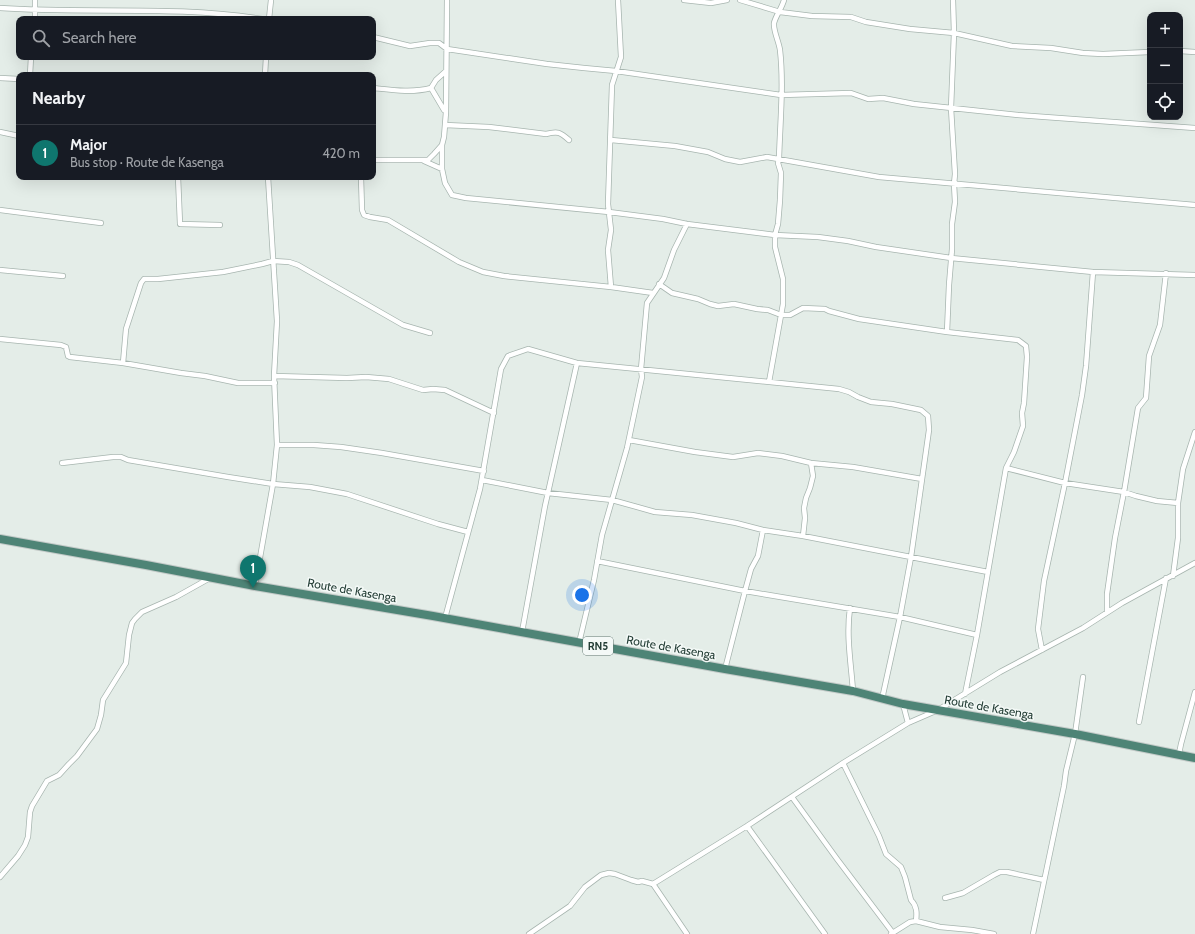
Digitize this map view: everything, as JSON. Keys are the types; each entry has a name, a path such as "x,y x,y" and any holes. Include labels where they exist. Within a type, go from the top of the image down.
{"highway":[{"name":"Route de Kasenga","path":"0,539 255,586 445,618 853,691 903,704 1075,734 1195,758"}],"street":[{"path":"35,16 36,0"},
{"path":"269,16 271,0"},
{"path":"447,0 446,112 442,145 442,169 445,183 452,195 609,212 775,235 818,236 876,247 952,258 1093,272 1195,275"},
{"path":"611,287 608,250 611,230 608,204 612,85 621,57 618,0"},
{"path":"684,0 711,3 727,0"},
{"path":"740,0 780,12 812,16 851,17 866,22 954,34 1012,46 1051,48 1103,54 1147,52"},
{"path":"769,382 784,292 783,279 775,247 775,235 778,224 780,200 781,174 778,163 781,95 780,50 774,23 784,0"},
{"path":"947,332 952,258 952,224 955,202 951,108 954,34 953,0"},
{"path":"0,8 35,10 118,10 201,13 232,16"},
{"path":"376,38 410,46 439,43 447,49 554,65 616,71 781,95 851,94 868,99 883,98 951,108 1098,122 1195,128"},
{"path":"1183,51 1195,52"},
{"path":"30,72 32,60"},
{"path":"265,72 266,60"},
{"path":"376,88 398,91 431,88 436,80 446,71"},
{"path":"0,78 16,79"},
{"path":"431,88 446,112"},
{"path":"445,125 489,127 546,134 554,132 561,133 569,140"},
{"path":"0,132 16,135"},
{"path":"610,140 675,146 708,152 725,159 740,162 767,156 879,177 1195,204"},
{"path":"376,160 428,160 442,145"},
{"path":"422,160 442,169"},
{"path":"178,180 180,224 220,225"},
{"path":"255,586 273,484 277,444 274,376 277,321 268,180"},
{"path":"361,180 362,210 364,215 388,220 459,262 483,272 504,276 611,287 653,293"},
{"path":"0,210 101,223"},
{"path":"579,643 594,580 602,535 629,440 642,377 641,369 646,308 649,299 666,274 674,250 687,224"},
{"path":"123,363 126,329 141,283 144,279 158,280 222,272 262,264 273,260 290,262 298,265 402,325 430,333"},
{"path":"0,270 63,276"},
{"path":"1042,650 1038,629 1044,581 1082,395 1086,366 1093,272"},
{"path":"1107,612 1107,594 1115,538 1138,408 1146,398 1149,356 1160,325 1166,274"},
{"path":"659,284 672,293 698,299 718,306 734,304 768,310 781,315 790,315 803,308 825,308 829,311 859,319 947,332 1018,340 1026,346 1028,357 1022,413 1023,426 1014,452 1006,468 977,635 965,694"},
{"path":"0,339 61,344 66,347 68,356 70,357 123,363 205,376 238,383 275,383"},
{"path":"445,618 482,480 501,369 508,356 528,349 577,363 839,389 871,402 892,404 921,410 928,416 929,430 911,557 900,617 882,699"},
{"path":"522,632 548,493 577,363"},
{"path":"274,376 347,378 366,377 389,379 423,390 445,390 494,413"},
{"path":"1173,576 1178,538 1178,503 1182,469 1195,432"},
{"path":"629,440 733,457 758,453 782,456 810,463 853,467 922,479"},
{"path":"277,444 314,445 382,453 484,471"},
{"path":"62,463 118,456 128,460 273,484 310,486 347,494 438,524 468,532"},
{"path":"803,536 805,518 804,508 813,476 810,463"},
{"path":"1006,468 1065,483 1124,492 1157,501 1178,503"},
{"path":"482,480 548,493 612,500 656,512 699,516 764,530 803,536 988,572"},
{"path":"725,669 751,569 758,556 764,530"},
{"path":"597,561 745,591 900,617 977,635"},
{"path":"653,884 747,826 843,763 908,724 938,710 1000,672 1083,628 1107,612 1195,563"},
{"path":"0,877 18,856 28,837 30,812 46,782 59,775 77,756 97,729 103,700 126,664 132,622 138,615 146,610 176,597 211,577"},
{"path":"1139,722 1166,578"},
{"path":"850,608 848,622 853,691"},
{"path":"1033,934 1066,771 1075,734 1084,677"},
{"path":"1179,754 1195,692"},
{"path":"903,704 908,724"},
{"path":"843,763 879,836 886,854 898,864 904,872 911,900 914,903 917,914 916,921"},
{"path":"792,797 892,933 910,922 916,921 940,928 972,930 994,934"},
{"path":"747,826 825,934"},
{"path":"944,898 964,893 1000,872 1007,872 1044,880"},
{"path":"529,934 570,906 585,887 601,875 609,873 630,880 638,882 642,880 653,884 687,934"}],"place":[{"name":"Major","path":"253,588"}]}
